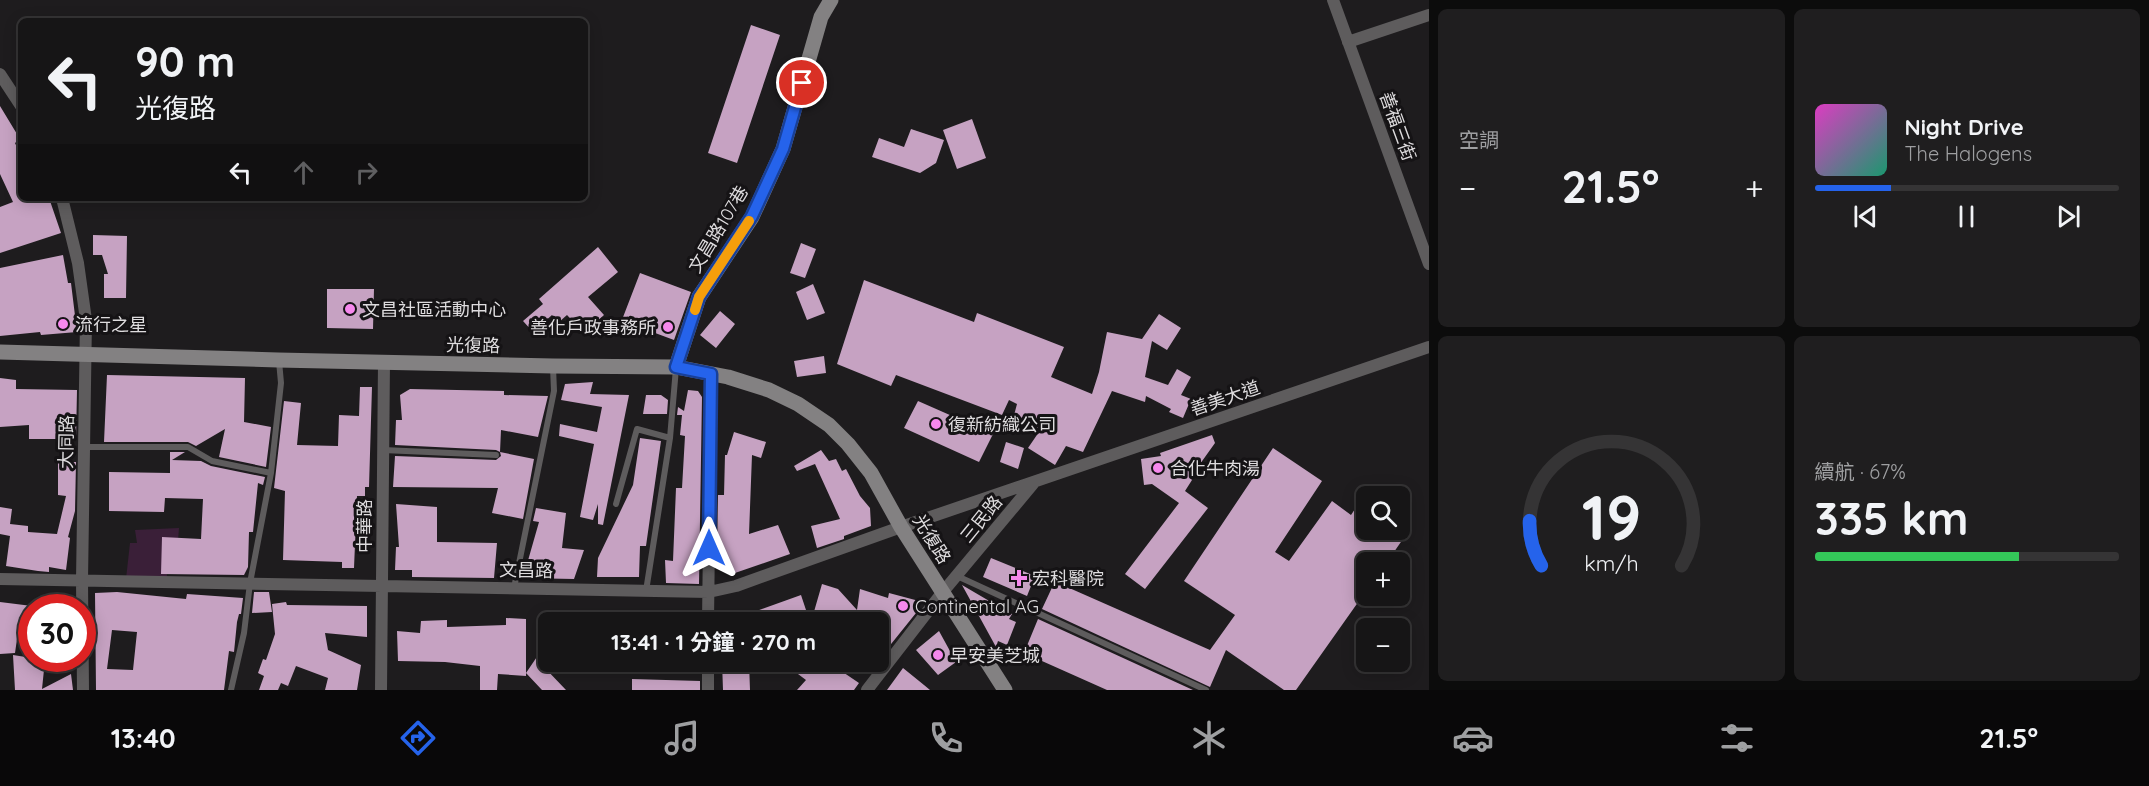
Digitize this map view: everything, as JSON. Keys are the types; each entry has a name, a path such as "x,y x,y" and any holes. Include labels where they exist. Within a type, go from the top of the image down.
{"main road":[{"name":"文昌路107巷","path":"676,367 699,297 752,216 783,149 821,17 831,0"},
{"name":"光復路","path":"0,352 278,360 676,367 728,377 769,390 798,404 829,425 871,473 901,527 1005,690"}],"street":[{"name":"善福三街","path":"1333,0 1429,264"},
{"path":"1348,42 1429,15"},
{"path":"0,74 18,101"},
{"name":"大同路","path":"63,201 81,284 86,320 82,580 83,690"},
{"name":"善美大道","path":"1034,483 1429,347"},
{"name":"中華路","path":"381,690 384,362"},
{"path":"708,612 711,374"},
{"name":"文昌路","path":"0,579 709,592 736,586 901,527 1034,483"},
{"name":"三民路","path":"867,690 942,593 1034,483"},
{"path":"708,672 708,690"}],"lane":[{"path":"231,690 244,633 250,583 271,473 281,383 278,360"},
{"path":"514,588 554,391 553,366"},
{"name":"文昌路107巷","path":"646,591 670,438 676,367"},
{"path":"616,504 638,429 670,438"},
{"path":"84,447 188,447 212,461 271,473"},
{"path":"383,450 496,455"},
{"path":"957,576 1206,690"}],"shaded area":[{"path":"179,528 178,541 166,542 167,580 126,579 130,543 137,543 135,530"}],"building":[{"path":"751,25 780,35 737,163 708,153"},
{"path":"0,106 18,136 18,141 15,143 18,150 18,201 50,201 61,233 0,253 0,207 13,202 0,174"},
{"path":"972,119 986,158 957,169 943,130"},
{"path":"911,129 944,140 936,163 920,173 872,157 879,138 904,147"},
{"path":"93,235 127,236 126,298 104,298 104,274 108,274 102,255 93,255"},
{"path":"801,243 816,249 805,278 790,273"},
{"path":"598,247 618,272 588,297 604,315 584,333 567,315 559,322 552,315 533,332 523,321 543,304 539,299"},
{"path":"63,255 68,283 71,283 77,332 41,335 40,332 0,336 0,268"},
{"path":"640,273 691,292 674,340 639,327 638,332 620,325"},
{"path":"864,280 974,322 977,313 1064,347 1051,377 1092,394 1107,332 1142,339 1159,314 1181,328 1167,350 1152,341 1145,377 1168,385 1177,369 1191,377 1181,395 1191,399 1183,418 1169,412 1171,409 1146,396 1145,402 1112,391 1083,452 1066,446 1055,465 1028,448 1041,429 1013,419 1017,404 1009,400 1002,415 896,375 891,386 837,364"},
{"path":"813,284 825,313 807,320 796,292"},
{"name":"文昌社區活動中心","path":"327,289 374,289 373,329 327,328"},
{"path":"720,311 735,324 716,348 700,335"},
{"path":"824,356 826,373 797,377 794,361"},
{"path":"107,375 245,378 244,422 271,427 266,467 219,457 225,429 196,446 188,442 104,442"},
{"path":"0,378 16,380 16,389 77,390 76,439 29,439 29,425 0,427"},
{"path":"593,382 590,394 629,395 603,525 598,524 598,504 593,520 580,517 594,444 559,436 560,424 597,432 602,407 561,400 565,384"},
{"path":"360,387 372,387 369,487 365,487 365,496 357,496 354,568 342,568 342,562 283,560 285,491 274,488 284,401 301,403 297,445 338,446 339,415 359,416"},
{"path":"410,389 504,391 504,395 548,396 538,437 501,430 500,452 395,445 396,420 402,420 400,395"},
{"path":"688,390 698,391 702,397 699,584 666,583 665,560 673,561 676,488 682,488 685,436 680,435 682,415 677,415 678,407 684,411"},
{"path":"646,395 661,395 668,400 667,414 643,414"},
{"path":"918,401 993,434 979,462 904,428"},
{"path":"734,432 766,442 761,458 752,455 749,534 778,525 790,554 732,574 721,570 720,555 717,555 718,495 724,495 725,455 727,455"},
{"path":"1212,435 1215,443 1190,478 1192,480 1185,491 1208,508 1145,589 1125,574 1179,503 1152,484 1144,485 1141,459 1161,456 1160,453"},
{"path":"640,438 661,441 646,546 640,546 639,577 597,577 598,558 633,485"},
{"path":"1006,442 1024,448 1018,469 1000,462"},
{"path":"1273,448 1322,481 1275,552 1289,561 1332,501 1351,515 1356,508 1356,540 1402,540 1394,552 1356,552 1356,605 1296,690 1284,690 1226,650 1210,687 1042,609 1056,579 1068,584 1067,587 1210,650 1235,615 1184,581"},
{"path":"821,450 829,461 836,459 842,471 846,469 860,496 870,508 871,526 844,536 844,539 817,548 811,526 840,519 815,464 797,471 794,466"},
{"path":"170,452 185,452 172,460 201,461 211,466 265,477 263,485 258,483 253,532 249,532 248,567 244,575 161,574 162,537 201,539 203,499 165,498 164,512 109,511 109,472 170,473"},
{"path":"500,452 534,459 523,519 492,513 498,488 393,487 395,456 496,460 501,456"},
{"path":"58,462 76,462 75,511 68,537 70,538 66,570 49,567 49,572 6,566 10,536 0,534 0,507 12,509 10,524 28,526 28,532 57,534 66,496 58,495"},
{"path":"396,504 437,507 437,542 497,543 494,578 412,577 412,570 395,570 396,547 399,547"},
{"path":"536,508 566,513 562,548 584,550 574,579 523,578 539,522 533,521"},
{"path":"991,558 1035,576 1027,596 983,577"},
{"path":"822,584 838,589 857,610 860,589 888,598 889,593 919,601 916,613 889,647 889,612 814,612"},
{"path":"962,585 991,602 990,604 1012,614 1009,619 1016,622 1007,645 998,641 996,647"},
{"path":"117,592 186,599 187,594 243,598 241,614 237,622 234,652 229,651 224,690 96,690 95,594","holes":["112,630 137,632 133,670 107,669"]},
{"path":"254,592 269,592 272,612 252,613"},
{"path":"801,595 807,612 754,612"},
{"path":"0,602 18,604 15,653 0,654"},
{"path":"286,602 287,605 367,606 367,637 325,633 328,650 361,665 357,690 325,690 328,678 296,666 288,686 281,683 278,690 259,690 264,676 258,673 263,659 266,660 275,634 272,604"},
{"path":"506,618 526,619 526,676 498,674 497,690 480,690 480,666 445,662 398,661 397,631 420,633 421,621 447,620 447,627 506,625"},
{"path":"1038,619 1193,690 1107,690 1024,653"},
{"path":"939,631 956,662 938,675 916,650"},
{"path":"13,655 18,656 18,672 44,672 42,689 71,674 73,690 15,690"},
{"path":"538,655 538,672 549,672 566,690 542,690 526,673"},
{"path":"903,668 924,685 930,690 887,690"},
{"path":"722,672 749,672 750,690 723,690"},
{"path":"799,672 843,672 859,683 854,690 797,690 806,680 798,674"},
{"path":"632,679 700,681 700,690 632,690"}],"slow traffic":[{"path":"695,310 699,297 749,221"}],"place":[{"name":"文昌社區活動中心","path":"350,309"},
{"name":"流行之星","path":"63,324"},
{"name":"善化戶政事務所","path":"668,327"},
{"name":"復新紡織公司","path":"936,424"},
{"name":"合化牛肉湯","path":"1158,468"},
{"name":"宏科醫院","path":"1019,578"},
{"name":"Continental AG","path":"903,606"},
{"name":"早安美芝城","path":"938,655"}],"route":[{"path":"709,548 711,374 676,367 699,297 752,216 783,149 802,83"}]}
